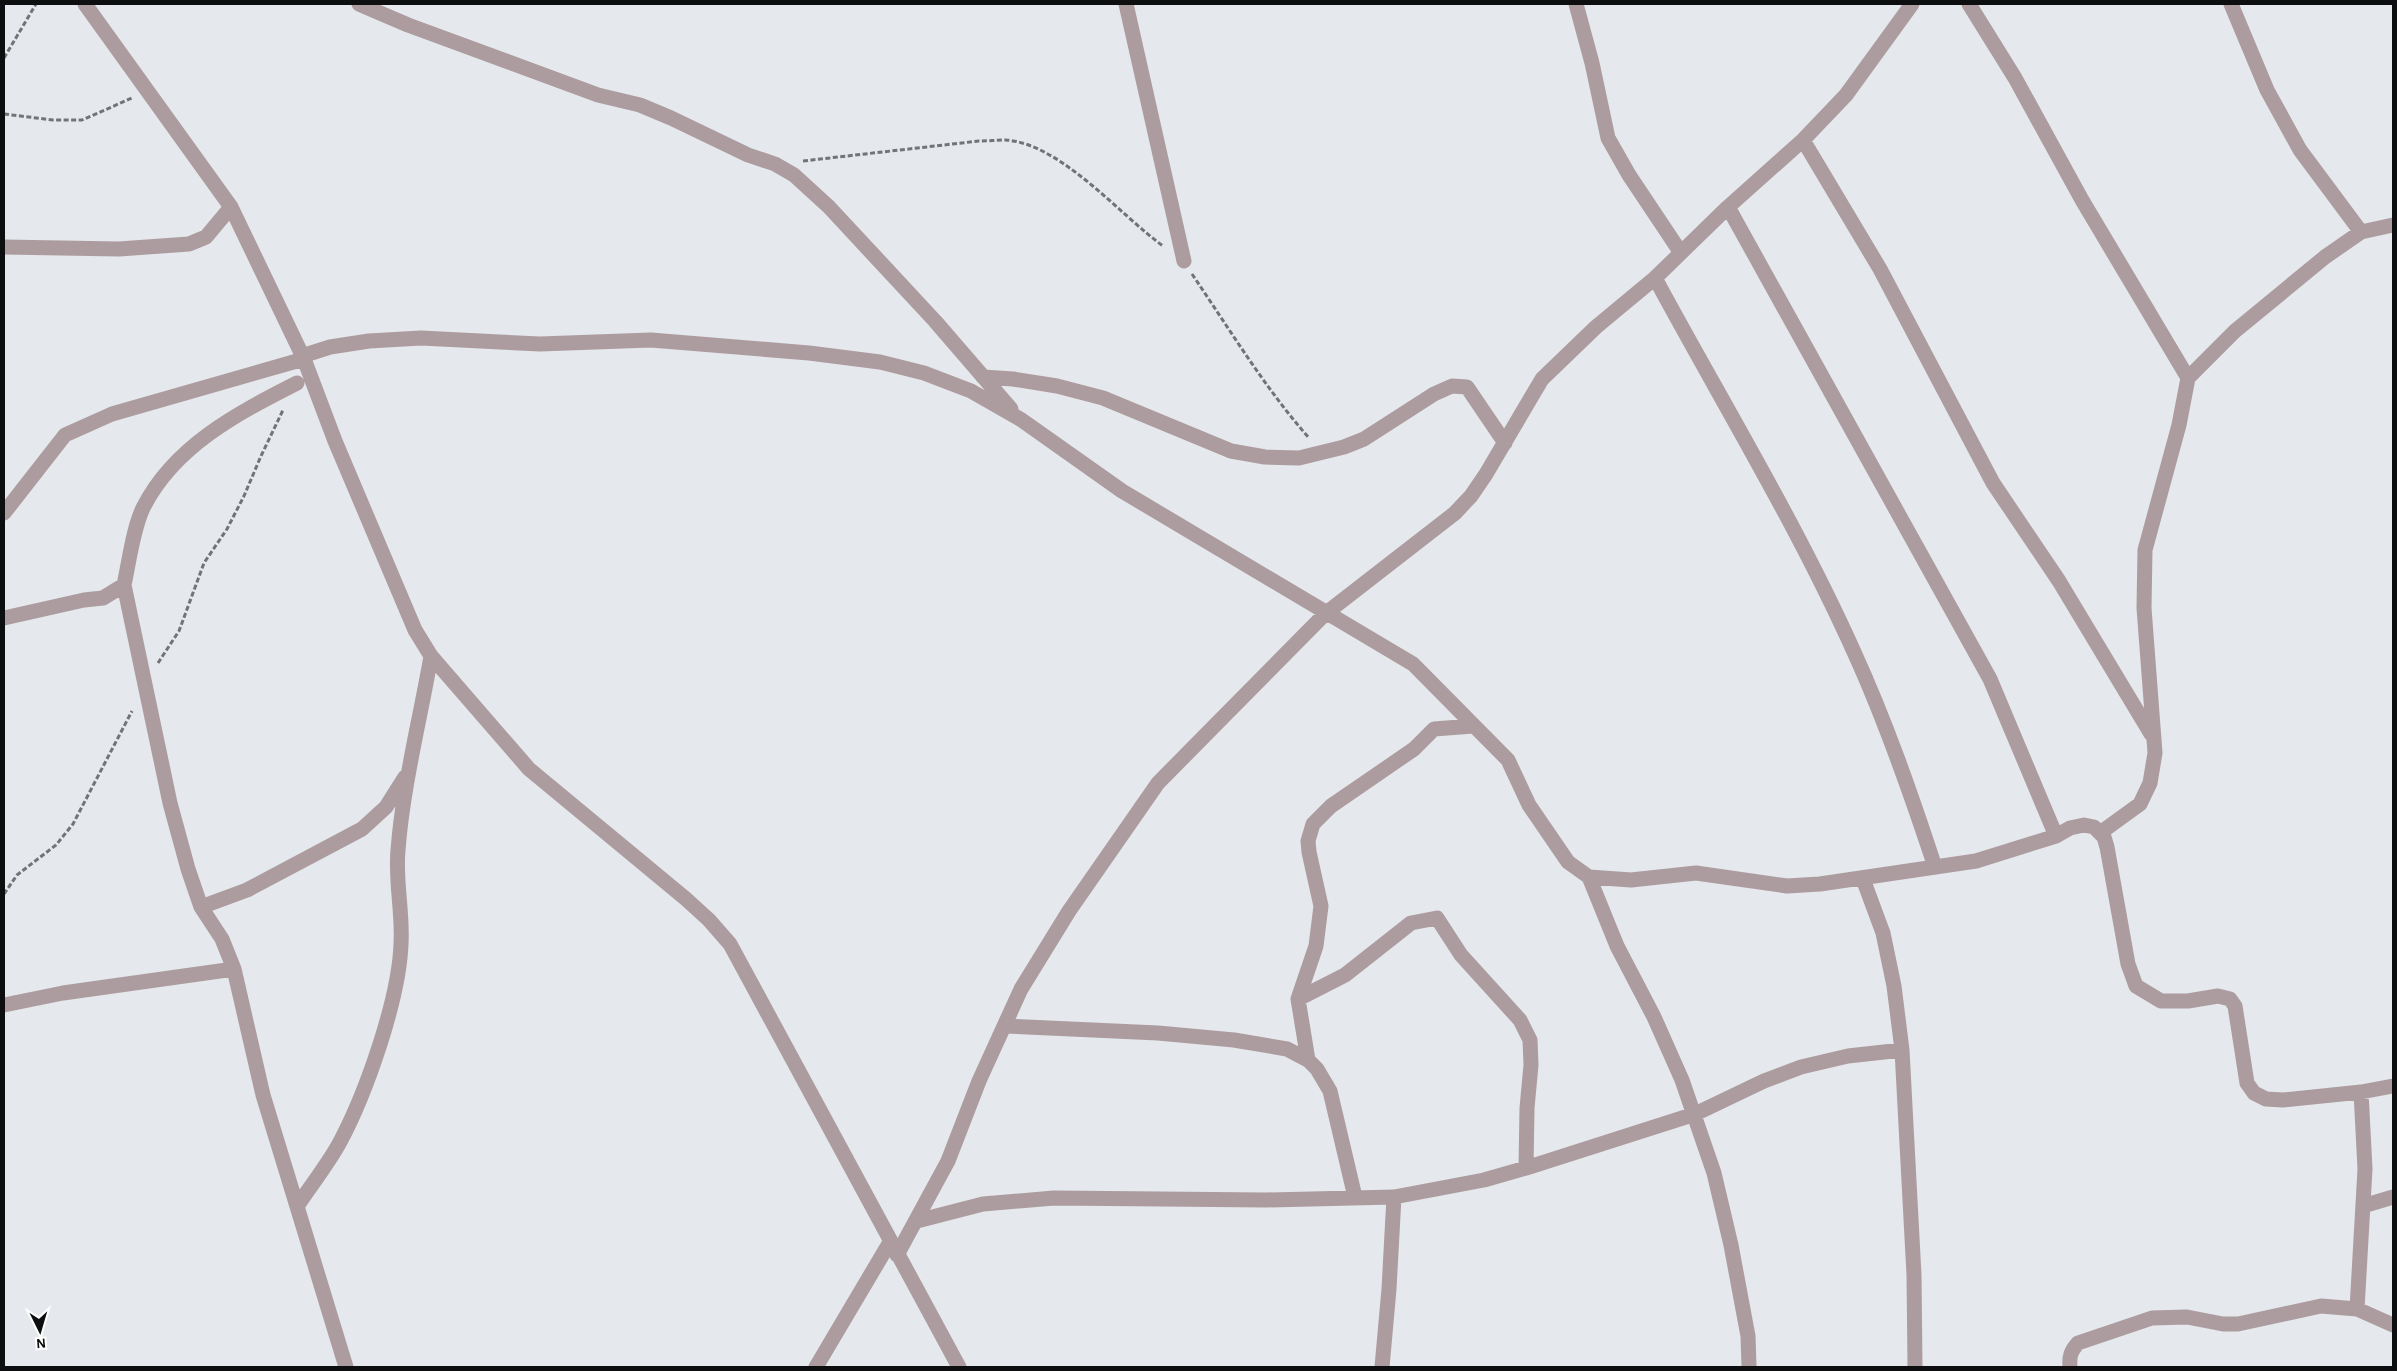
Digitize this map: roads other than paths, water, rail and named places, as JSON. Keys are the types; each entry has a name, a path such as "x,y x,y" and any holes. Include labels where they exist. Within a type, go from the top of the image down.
{"street":[{"path":"85,4 231,207 303,357 335,441 388,567 416,630 431,656 529,769 686,899 709,920 730,944 959,1367"},
{"path":"359,4 408,25 598,95 640,105 748,155 775,164 794,175 812,190 934,321 1020,419"},
{"path":"1126,4 1184,261"},
{"path":"1576,4 1592,63 1608,138 1629,175 1681,253"},
{"path":"816,1367 894,1248 917,1221 948,1161 979,1081 1021,989 1069,911 1158,783 1325,614 1455,513 1471,496 1505,443 1542,379 1596,327 1655,278 1803,140 1846,94 1912,4"},
{"path":"1970,4 2015,78 2082,200 2188,378"},
{"path":"2231,4 2266,90 2300,150 2361,232"},
{"path":"1803,140 1884,278 1993,483 2069,597 2153,738"},
{"path":"4,247 119,249 189,244 206,237 231,207"},
{"path":"1728,208 1990,680 2056,836"},
{"path":"2100,833 2140,804 2150,784 2155,753 2144,608 2145,550 2179,425 2188,378 2235,331 2325,257 2361,232 2393,225"},
{"path":"1655,278 1799,540 1853,650 1885,724 1935,867"},
{"path":"4,512 65,435 112,414 330,348 369,341 421,338 540,344 651,340 799,352 880,362 924,373 971,391 1020,419 1122,491 1325,614 1413,664 1508,760 1529,805 1568,862 1589,877 1631,880 1696,873 1787,886 1863,879 1976,861 2056,836 2070,828 2084,825 2094,827 2104,838 2107,847 2128,964 2136,986 2161,1001 2188,1001 2218,996 2230,999 2235,1006 2247,1083 2254,1093 2266,1099 2283,1100 2361,1092 2393,1086"},
{"path":"983,377 1013,379 1057,386 1103,398 1231,451 1274,458 1299,458 1323,453 1364,439 1434,394 1452,386 1467,387 1505,443"},
{"path":"297,383 214,429 183,454 142,509 124,586 144,684 157,733 170,803 201,907 222,939 234,969 263,1094 346,1367"},
{"path":"4,618 84,600 103,598 124,586"},
{"path":"298,1205 340,1142 366,1082 399,972 402,943 398,852 410,769 431,656"},
{"path":"1308,1060 1298,999 1316,946 1321,906 1308,841 1314,824 1331,806 1414,749 1434,729 1473,726"},
{"path":"201,907 247,890 362,829 386,807 410,769"},
{"path":"1589,877 1617,946 1654,1017 1694,1114 1714,1173 1731,1245 1748,1336 1749,1367"},
{"path":"1863,879 1884,933 1894,986 1902,1050 1914,1275 1915,1367"},
{"path":"1298,999 1345,975 1411,923 1437,918 1461,955 1520,1020 1530,1040 1531,1065 1526,1108 1526,1168"},
{"path":"4,1005 63,993 234,969"},
{"path":"1005,1026 1158,1033 1234,1040 1287,1049 1308,1060 1317,1069 1330,1091 1355,1197"},
{"path":"917,1221 983,1204 1054,1198 1266,1200 1394,1197 1484,1180 1526,1168 1694,1114 1764,1081 1801,1067 1848,1056 1902,1050"},
{"path":"2357,1309 2365,1169 2361,1092"},
{"path":"1382,1367 1390,1289 1394,1197"},
{"path":"2363,1206 2393,1197"},
{"path":"2070,1367 2071,1350 2078,1343 2152,1318 2187,1317 2223,1324 2238,1324 2321,1306 2357,1309 2393,1325"}]}
